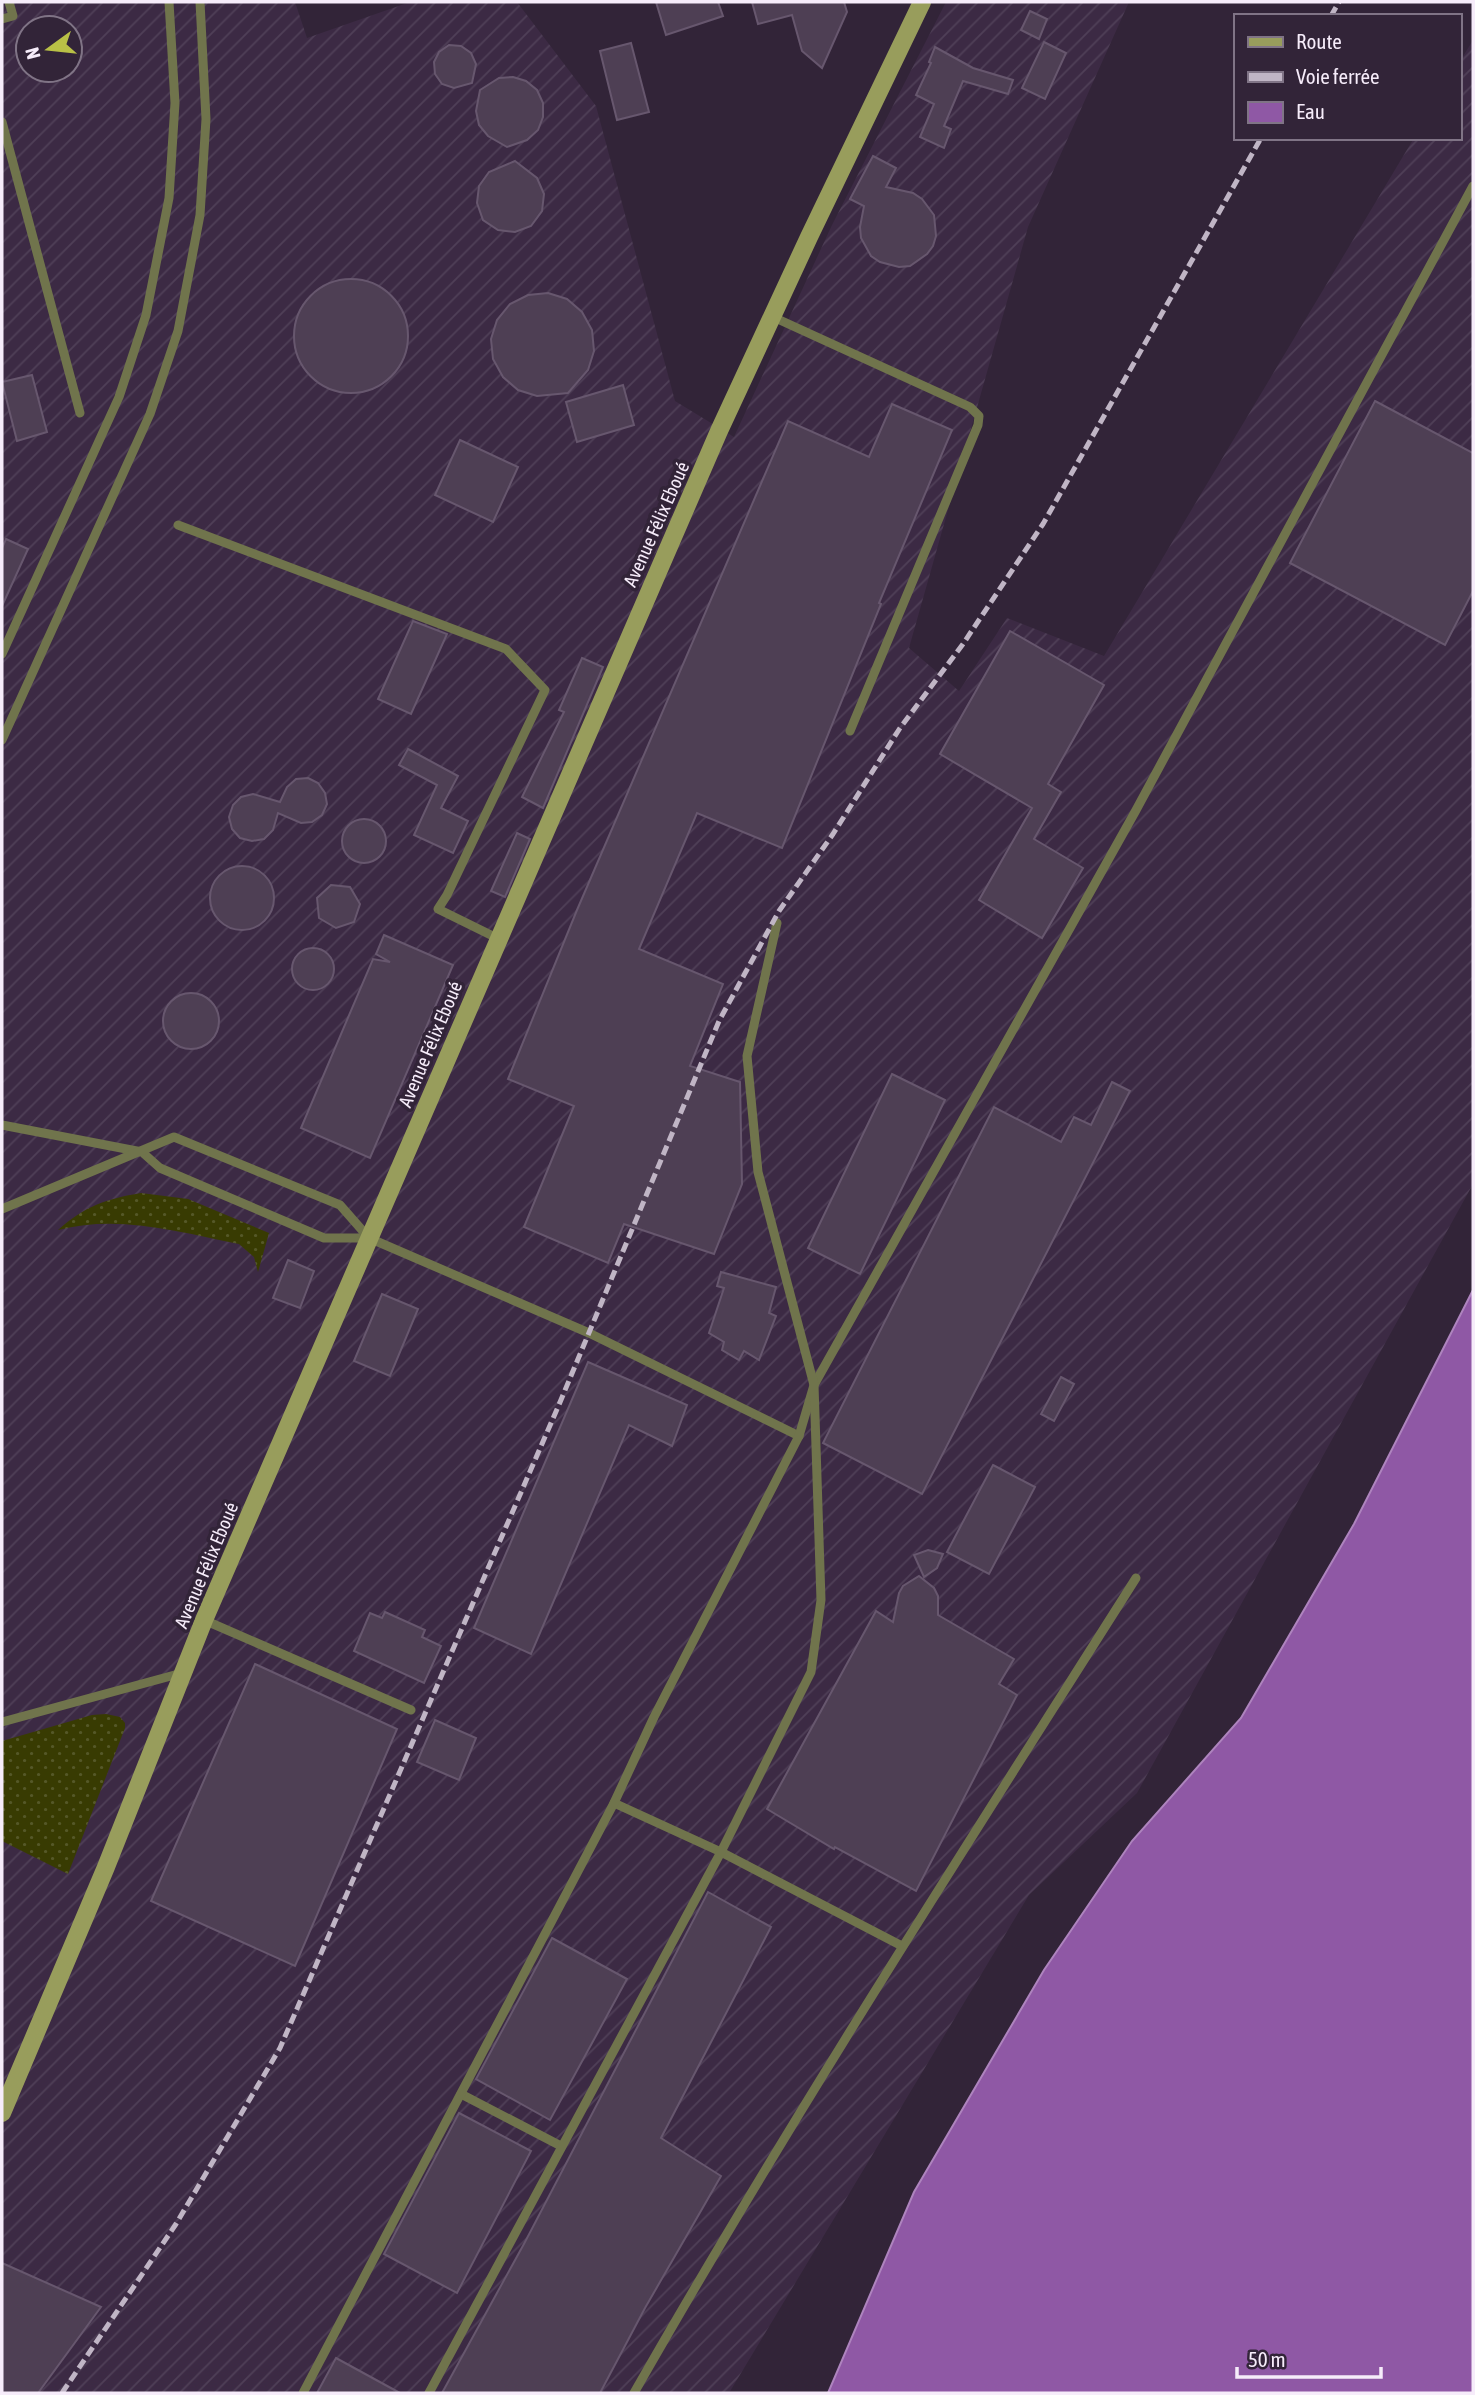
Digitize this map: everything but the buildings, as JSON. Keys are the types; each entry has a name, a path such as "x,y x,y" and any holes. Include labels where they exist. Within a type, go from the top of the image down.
{"street":[{"name":"Avenue Félix Eboué","path":"2,2113 106,1867 204,1620 499,939 771,316 922,2"}],"lane":[{"path":"2,19 13,16 9,2"},
{"path":"2,654 118,397 146,315 169,198 175,103 169,2"},
{"path":"2,740 150,414 178,331 200,215 206,119 200,2"},
{"path":"2,122 80,413"},
{"path":"303,2393 614,1803 654,1717 799,1436 814,1385 1135,812 1473,186"},
{"path":"771,316 970,407 979,416 978,425 850,731"},
{"path":"178,526 506,649 545,690 438,909 499,939"},
{"path":"429,2393 721,1852 811,1672 821,1600 814,1385 758,1172 747,1056 777,922"},
{"path":"2,1125 142,1152 160,1168 324,1238 369,1238 589,1333 799,1436"},
{"path":"2,1209 174,1137 340,1205 369,1238"},
{"path":"635,2393 758,2182 902,1946 1136,1578"},
{"path":"204,1620 411,1710"},
{"path":"2,1722 184,1672"},
{"path":"614,1803 721,1852 902,1946"},
{"path":"461,2094 561,2146"}],"shaded area":[{"path":"2,2 295,2 307,38 410,2 517,2 596,106 675,401 734,437 832,225 946,2 1129,2 1028,227 909,648 959,691 1007,618 1104,656 1413,140 1461,140 1461,60 1473,40 1473,1184 1137,1793 1029,1895 729,2393 2,2393"},
{"path":"141,1193 188,1199 269,1233 258,1272 254,1257 239,1244 194,1234 126,1224 58,1230 96,1205"},
{"path":"92,1715 120,1717 125,1728 68,1874 2,1841 2,1741"}],"water":[{"path":"1473,1290 1473,2393 828,2393 914,2192 1044,1970 1132,1841 1241,1718 1354,1524"}],"railway":[{"path":"1332,14 1339,2"},
{"path":"62,2393 176,2224 280,2048 558,1407 719,1021 779,911 833,834 900,728 963,644 1043,524 1260,140"}]}
